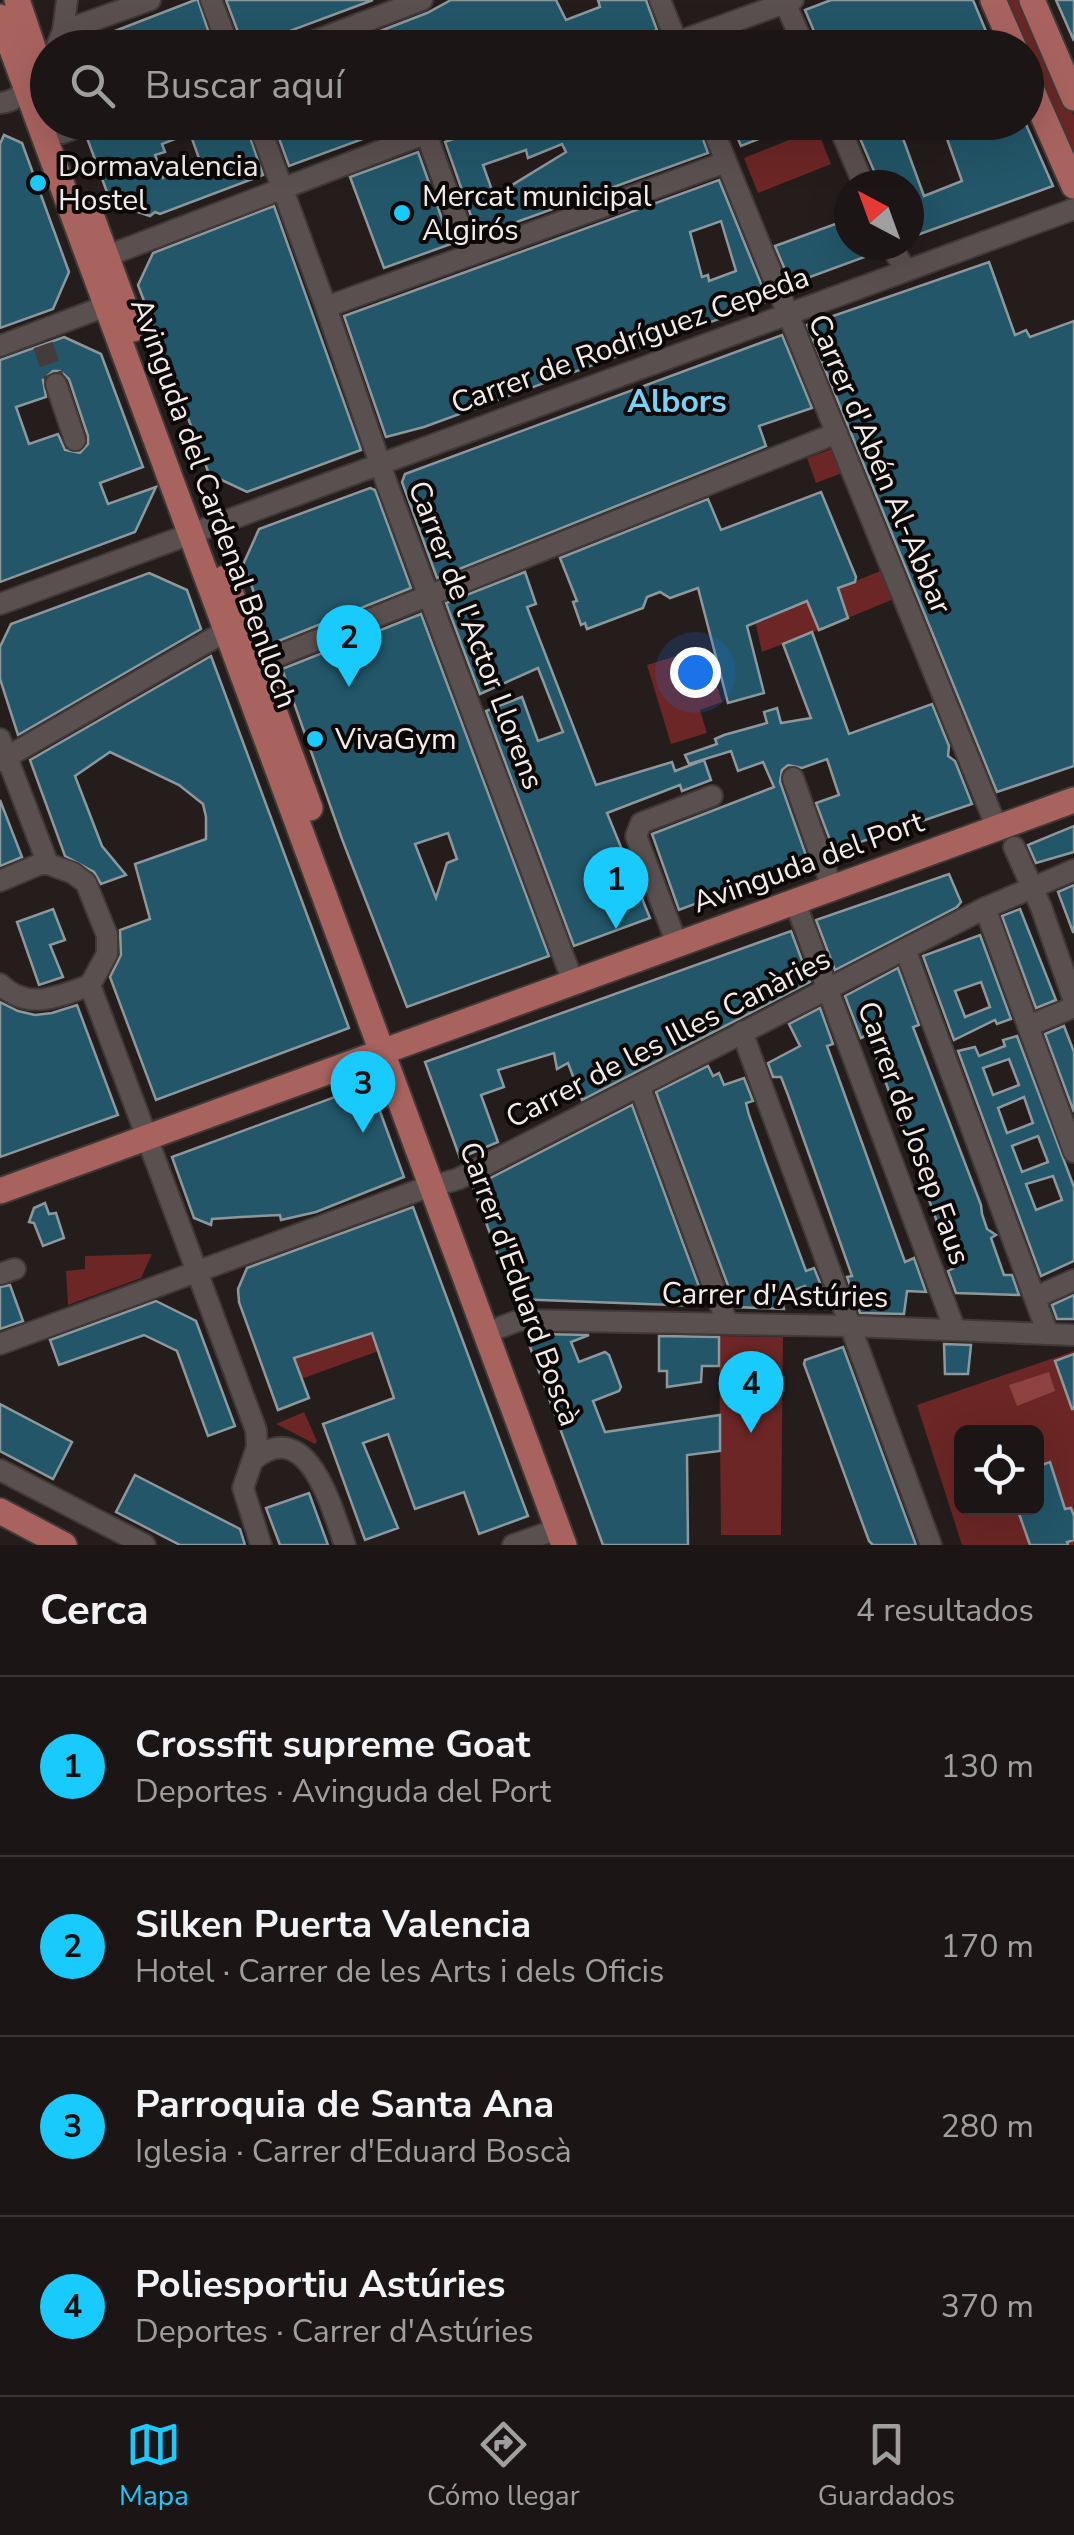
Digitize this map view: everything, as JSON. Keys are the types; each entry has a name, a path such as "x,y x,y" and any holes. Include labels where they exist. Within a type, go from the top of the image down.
{"main road":[{"name":"Avinguda del Cardenal Benlloch","path":"17,0 25,90"},
{"path":"993,0 1006,30"},
{"path":"1032,0 1074,98"},
{"name":"Avinguda del Cardenal Benlloch","path":"0,18 25,90"},
{"path":"1044,117 1074,186"},
{"name":"Avinguda del Cardenal Benlloch","path":"47,140 98,259 198,531 226,631 389,1050"},
{"name":"Avinguda del Cardenal Benlloch","path":"63,140 98,259 106,306 198,531 258,664 389,1050"},
{"name":"Avinguda del Port","path":"0,1191 832,888 1006,838 1074,800"},
{"name":"Carrer d'Eduard Boscà","path":"389,1050 561,1537"},
{"name":"Carrer d'Eduard Boscà","path":"439,1184 501,1327 581,1545"},
{"path":"7,1521 64,1545"}],"street":[{"path":"61,30 67,0"},
{"path":"80,30 150,0"},
{"path":"211,0 222,30"},
{"path":"343,30 422,0"},
{"path":"660,0 668,30"},
{"path":"714,30 789,1 799,30"},
{"name":"Carrer de l'Actor Llorens","path":"265,140 380,464 573,982"},
{"path":"98,259 410,140"},
{"path":"428,140 470,256"},
{"name":"Carrer d'Abén Al-Abbar","path":"717,140 786,316 1006,838 1041,907 1074,1004"},
{"path":"845,140 858,170"},
{"path":"326,307 726,162"},
{"name":"Carrer de Rodríguez Cepeda","path":"0,604 1074,209"},
{"path":"900,260 906,270"},
{"path":"0,346 40,338 106,306"},
{"path":"56,384 74,440"},
{"path":"258,664 836,433"},
{"path":"48,864 2,753 226,631"},
{"path":"793,778 832,888"},
{"path":"677,944 636,836 641,823 712,796"},
{"path":"0,881 40,864 73,873 86,883 107,935 107,954 90,985 36,1001 12,995 0,984"},
{"name":"Carrer de les Illes Canàries","path":"0,1344 439,1184 640,1088 985,908 1074,870"},
{"name":"Carrer de Josep Faus","path":"795,902 955,1330"},
{"path":"985,908 1072,1142"},
{"path":"906,949 1048,1334"},
{"path":"90,985 256,1430 257,1447 244,1488 261,1545"},
{"path":"1028,1026 1074,1004"},
{"path":"742,1032 931,1545"},
{"path":"640,1088 727,1324"},
{"path":"1036,1297 1074,1280"},
{"name":"Carrer d'Astúries","path":"501,1327 520,1320 1074,1335"},
{"path":"253,1460 268,1450 280,1448 309,1462 320,1476 345,1545"},
{"path":"0,1470 145,1545"},
{"path":"513,1545 561,1537"}],"shaded area":[{"path":"1008,0 1024,0 1037,30 1021,30"},
{"path":"1044,46 1074,116 1074,156 1044,85"},
{"path":"789,140 821,140 831,164 758,193 744,158"},
{"path":"832,449 842,473 816,483 807,458"},
{"path":"883,570 896,598 848,618 842,596 835,589"},
{"path":"807,601 819,630 762,652 755,621"},
{"path":"705,647 722,702 700,710 707,733 671,744 647,665"},
{"path":"152,1254 141,1278 68,1305 66,1271 85,1269 85,1256"},
{"path":"378,1331 384,1349 301,1379 294,1358"},
{"path":"719,1336 783,1337 781,1535 721,1535"},
{"path":"1074,1351 1074,1545 962,1545 917,1405"},
{"path":"1049,1372 1055,1391 1017,1406 1009,1385"},
{"path":"304,1412 317,1441 315,1444 276,1424"}],"building":[{"path":"198,0 208,30 118,30"},
{"path":"226,0 373,0 292,30 237,30"},
{"path":"451,0 556,0 566,20 600,7 598,0 646,0 657,30 383,30"},
{"path":"831,0 973,0 986,30 813,30 805,10"},
{"path":"1056,0 1074,0 1074,41"},
{"path":"4,135 22,143 69,272 53,309 0,328 0,144"},
{"path":"88,140 172,140 162,144 165,152 155,155 163,178 201,164 192,140 251,140 263,175 150,216 111,203"},
{"path":"280,140 360,140 289,166"},
{"path":"703,140 708,153 478,236 445,142","holes":["562,144 566,152 494,196 483,165 526,150 528,158"]},
{"path":"861,140 904,140 915,170 874,170"},
{"path":"947,140 1033,140 1053,186 924,233 924,196 962,181"},
{"name":"Mercat municipal Algirós","path":"418,152 451,244 384,268 350,177"},
{"path":"719,180 768,301 424,427 386,437 344,316","holes":["721,221 736,271 709,281 708,275 702,277 690,232"]},
{"path":"274,206 361,450 247,492 209,474 138,285 153,253"},
{"path":"834,224 834,260 856,260 791,284 775,246"},
{"path":"989,262 1015,335 1026,330 1030,337 1074,321 1074,766 997,792 807,325"},
{"path":"782,335 812,408 759,426 766,446 437,578 402,482 405,474"},
{"path":"64,337 101,354 143,467 100,483 108,504 156,487 135,532 0,582 0,360","holes":["53,371 60,371 69,379 88,436 88,444 80,453 65,450 58,434 29,444 16,407 46,397 43,380"]},
{"path":"370,488 375,490 411,588 271,644 246,569 242,567 259,529"},
{"path":"821,492 856,577 855,582 838,588 848,618 819,630 807,601 747,626 764,693 728,703 698,588 670,598 660,592 647,597 643,608 587,629 585,623 581,625 573,602 577,601 560,558 708,499 721,530"},
{"path":"525,572 536,604 527,607 596,785 672,762 675,771 704,760 711,780 682,791 680,785 607,813 650,918 574,946 486,711 522,697 538,741 563,732 538,668 480,694 446,603"},
{"path":"149,573 187,590 201,629 18,735 0,679 0,647 11,624"},
{"path":"421,614 549,956 407,1007 282,669","holes":["448,833 457,859 447,863 436,898 415,844"]},
{"path":"812,632 849,734 932,704 949,746 948,756 955,761 972,804 834,851 816,803 839,795 827,759 802,768 788,765 782,770 780,782 808,861 679,910 652,834 774,787 763,762 738,771 731,751 689,764 685,755 717,744 715,739 724,735 767,723 764,712 777,708 781,723 811,718 783,644"},
{"path":"211,656 349,1028 156,1100 110,977 121,955 120,930 150,919 135,864 206,839 203,804 179,785 110,752 75,776 102,846 126,875 101,884 94,872 65,856 30,760"},
{"path":"0,800 22,857 0,866"},
{"path":"1074,826 1074,852 1036,863 1028,845"},
{"path":"949,874 961,902 957,907 835,970 816,920"},
{"path":"1074,885 1074,932 1073,932 1058,892"},
{"path":"53,909 65,940 50,945 63,977 39,985 17,922"},
{"path":"1020,909 1056,1000 1036,1008 1002,916"},
{"path":"791,931 810,982 582,1100 568,1063 557,1069 554,1053 498,1070 504,1087 481,1095 498,1142 460,1158 425,1062"},
{"path":"980,935 1011,1019 997,1024 995,1020 954,1040 923,956","holes":["981,982 990,1007 965,1017 955,991"]},
{"path":"898,968 919,1025 913,1027 987,1229 996,1235 991,1238 1004,1275 1012,1275 1019,1295 956,1293 948,1271 954,1268 880,1067 868,1035 861,1038 845,996"},
{"path":"0,1002 35,1015 77,1005 118,1115 0,1157"},
{"path":"820,1008 833,1044 827,1046 905,1262 914,1258 926,1292 907,1291 904,1314 860,1313 847,1277 852,1276 788,1095 781,1077 773,1077 768,1063 800,1046 789,1024"},
{"path":"1064,1026 1074,1052 1074,1112 1045,1034"},
{"path":"1017,1036 1074,1187 1074,1261 1041,1276 958,1051 975,1047 979,1056 1005,1046 1003,1040","holes":["1009,1059 1019,1085 993,1095 983,1068","1024,1097 1033,1123 1007,1133 998,1108","1038,1136 1048,1162 1022,1172 1012,1146","1053,1176 1062,1200 1036,1210 1026,1184"]},
{"path":"708,1066 713,1076 719,1073 724,1085 744,1078 753,1101 746,1103 749,1115 806,1271 814,1268 822,1288 810,1294 805,1286 780,1295 784,1309 736,1307 656,1092"},
{"path":"370,1084 404,1177 316,1212 281,1220 280,1215 212,1219 211,1225 194,1218 172,1157"},
{"path":"632,1105 704,1300 699,1306 514,1299 473,1187"},
{"path":"45,1203 49,1214 56,1213 64,1238 43,1246 34,1223 29,1222 34,1208"},
{"path":"413,1207 528,1516 479,1534 464,1492 415,1509 388,1434 363,1443 398,1528 365,1540 323,1424 394,1398 372,1333 294,1358 309,1398 278,1410 239,1302 238,1289 247,1268"},
{"path":"10,1285 23,1321 0,1329 0,1287"},
{"path":"1074,1295 1074,1319 1057,1319 1052,1305"},
{"path":"156,1301 196,1321 235,1426 208,1436 177,1351 144,1335 59,1365 50,1340"},
{"path":"539,1334 589,1335 571,1342 579,1362 605,1352 609,1355 621,1387 593,1401 605,1432 720,1415 720,1451 687,1455 688,1545 603,1545 530,1347"},
{"path":"659,1336 719,1337 719,1366 702,1366 701,1382 667,1387 667,1371 659,1371"},
{"path":"944,1344 971,1345 968,1374 945,1374"},
{"path":"843,1347 916,1545 873,1545 869,1541 804,1364 805,1360"},
{"path":"1074,1354 1074,1409 1072,1409 1055,1361"},
{"path":"0,1404 72,1442 53,1479 0,1451"},
{"path":"1050,1462 1065,1509 1071,1508 1074,1516 1074,1540 1068,1545 1030,1545 1019,1515 1044,1515 1044,1464"},
{"path":"135,1475 240,1529 245,1545 180,1545 116,1512"},
{"path":"309,1493 328,1545 280,1545 266,1508"}],"tunnel":[{"path":"43,345 56,384"}],"place":[{"name":"Dormavalencia Hostel","path":"38,183"},
{"name":"Mercat municipal Algirós","path":"402,213"},
{"name":"Silken Puerta Valencia","path":"349,687"},
{"name":"VivaGym","path":"315,739"},
{"name":"Crossfit supreme Goat","path":"616,929"},
{"name":"Parroquia de Santa Ana","path":"363,1133"},
{"name":"Poliesportiu Astúries","path":"751,1433"}],"district":[{"name":"Albors","path":"677,401"}]}
